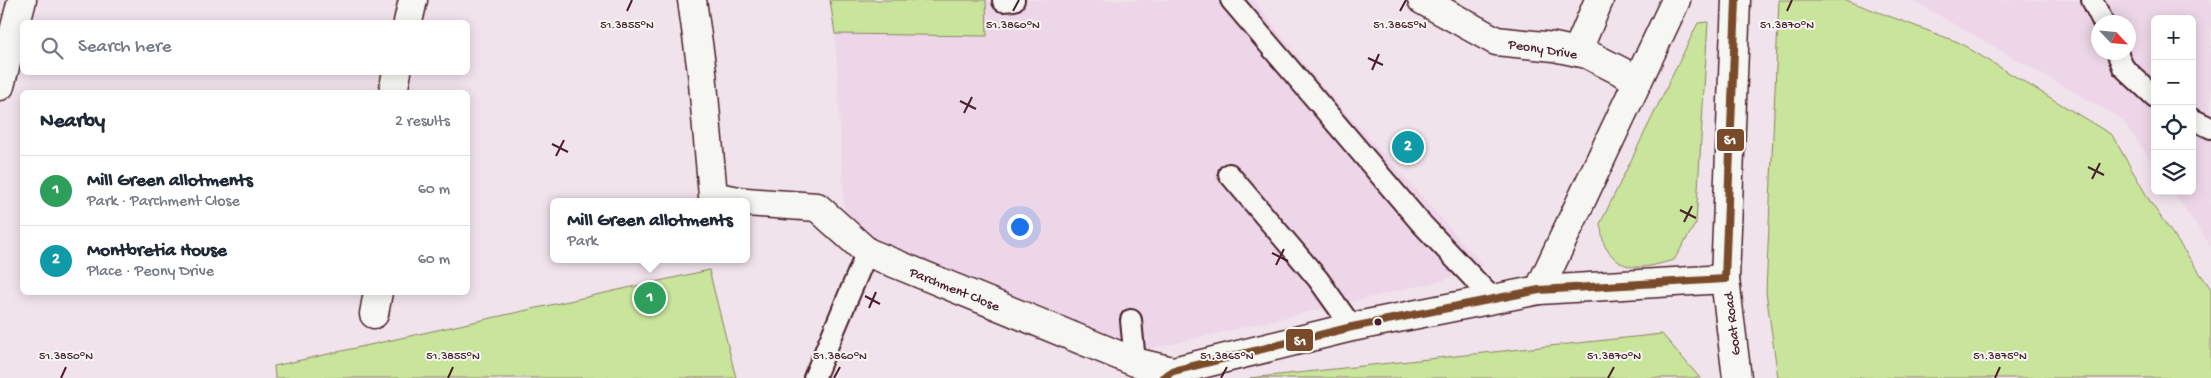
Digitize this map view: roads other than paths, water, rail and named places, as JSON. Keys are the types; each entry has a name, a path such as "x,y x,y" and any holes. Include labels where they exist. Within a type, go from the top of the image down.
{"street":[{"path":"0,86 22,0"},
{"path":"408,20 413,0"},
{"name":"Parchment Close","path":"692,0 702,72 714,196 724,198"},
{"name":"Peony Drive","path":"1422,0 1496,41 1554,47 1587,54 1638,80"},
{"path":"1577,52 1599,0"},
{"path":"1539,290 1676,0"},
{"name":"Goat Road","path":"1736,0 1725,279 1737,378"},
{"path":"394,90 397,75"},
{"name":"Parchment Close","path":"750,202 817,207 866,252 1168,374"},
{"path":"1168,374 1352,327 1539,290 1725,279"}],"lane":[{"path":"1231,0 1420,222 1492,299"},
{"path":"2092,0 2100,15"},
{"path":"2120,60 2123,67 2151,93"},
{"path":"2196,121 2211,128"},
{"path":"1229,174 1318,279 1352,327"},
{"path":"814,378 866,252"},
{"path":"1131,320 1135,362"}],"place":[{"name":"Montbretia House","path":"1408,147"},
{"name":"Mill Green allotments","path":"650,298"}]}
